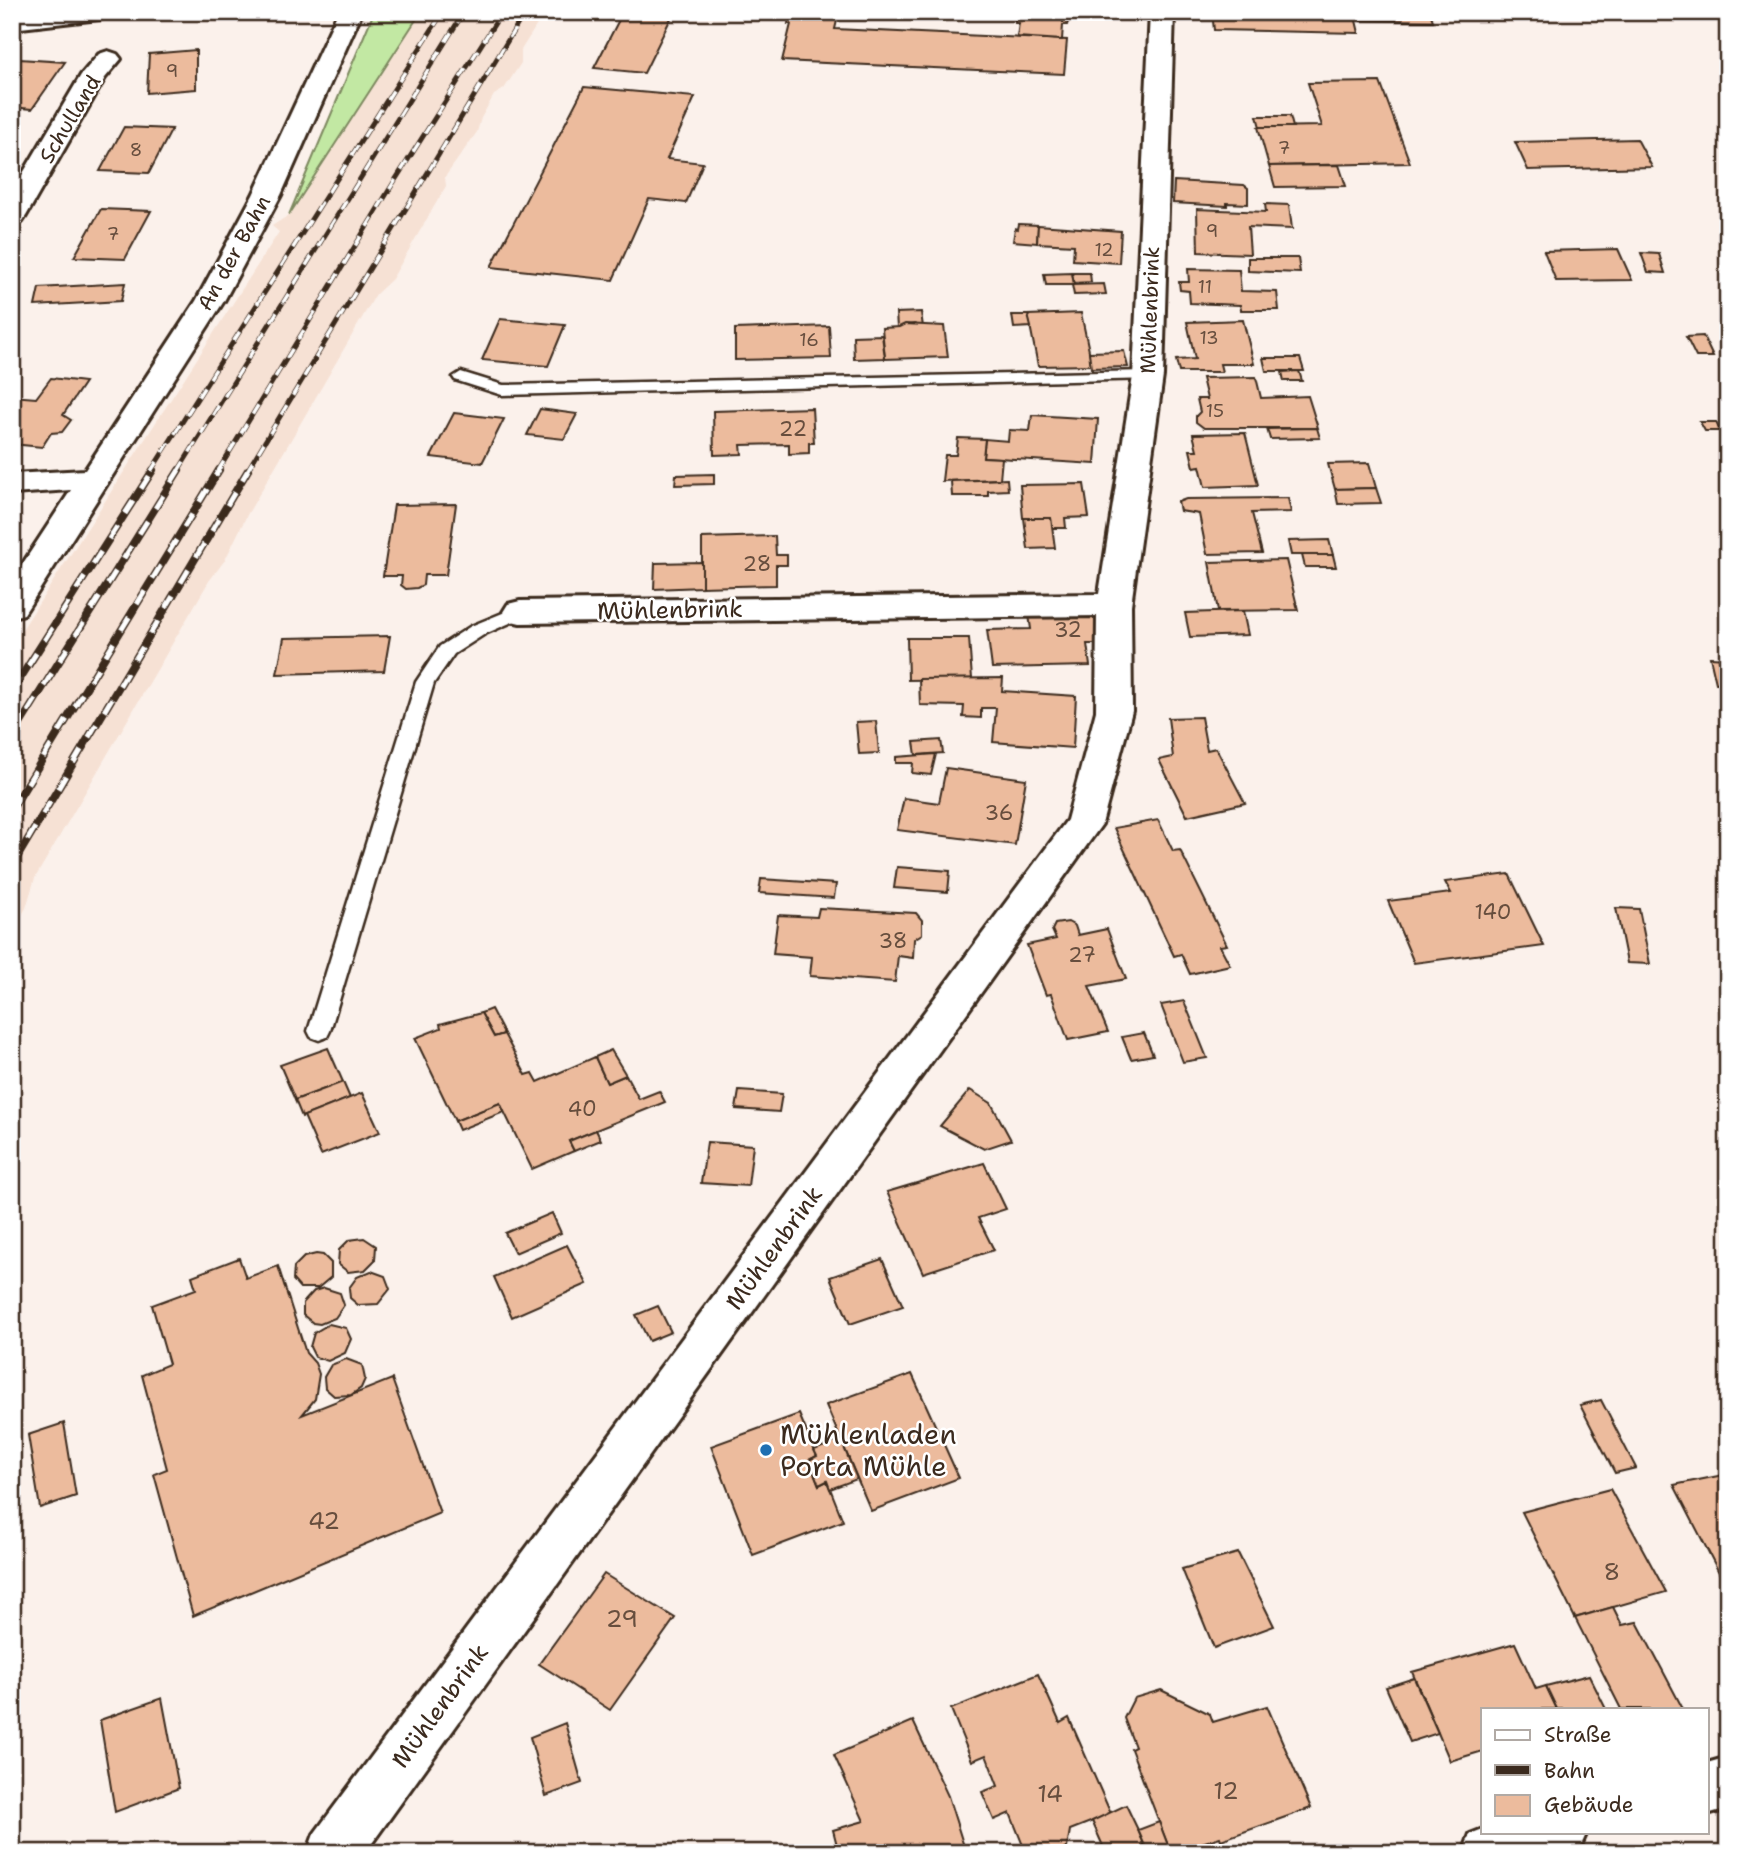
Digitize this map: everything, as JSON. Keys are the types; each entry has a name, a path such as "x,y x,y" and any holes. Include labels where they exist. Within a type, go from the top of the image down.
{"street":[{"path":"12,22 99,12"},
{"name":"An der Bahn","path":"12,606 210,301 267,195 349,12"},
{"name":"Mühlenbrink","path":"333,1853 1084,824 1114,711 1114,605 1148,376 1154,173 1163,12"},
{"name":"Schulland","path":"12,216 94,75 108,59"},
{"path":"12,484 92,479"},
{"name":"Mühlenbrink","path":"520,612 1114,605"},
{"path":"1708,1789 1728,1783"},
{"path":"1489,1853 1554,1834"}],"lane":[{"path":"461,377 502,390 1148,376"},
{"path":"319,1031 425,682 447,650 478,630 520,612"}],"shaded area":[{"path":"421,12 545,12 521,50 521,63 504,89 494,95 481,118 477,132 445,177 446,186 392,279 376,294 247,515 225,560 209,581 35,878 26,908 12,932 12,645 279,232 272,226 289,215"}],"green space":[{"path":"374,12 421,12 289,215"}],"building":[{"path":"623,12 674,12 644,73 594,68"},
{"path":"790,12 839,12 835,29 1067,40 1064,74 782,61 791,24 788,24"},
{"path":"1020,12 1064,12 1063,22 1068,22 1063,25 1062,40 1017,37 1019,23 1015,23 1015,19 1020,19"},
{"path":"1212,12 1354,12 1359,33 1214,30"},
{"path":"1359,12 1430,12 1433,21 1360,20"},
{"path":"196,50 196,89 147,93 149,54"},
{"path":"19,59 65,62 32,109 12,107 12,68"},
{"path":"1380,82 1410,163 1269,166 1258,127 1322,126 1308,83"},
{"path":"584,87 695,97 667,159 703,163 686,203 649,199 613,280 491,267"},
{"path":"1257,116 1290,116 1293,127 1260,127"},
{"path":"124,127 172,129 149,173 100,171"},
{"path":"1637,139 1652,167 1528,170 1515,142"},
{"path":"1339,165 1346,186 1275,187 1269,166"},
{"path":"1174,181 1244,185 1248,188 1248,204 1227,203 1227,206 1173,203"},
{"path":"1265,204 1289,205 1292,229 1248,227 1250,254 1198,252 1197,209 1266,212"},
{"path":"101,209 151,211 125,259 74,257"},
{"path":"1019,224 1038,225 1037,243 1013,241 1015,228 1018,229"},
{"path":"1038,225 1121,231 1119,263 1073,260 1074,245 1037,243"},
{"path":"1618,249 1632,280 1556,281 1544,251"},
{"path":"1641,253 1659,254 1665,273 1648,272"},
{"path":"1248,258 1298,258 1300,273 1248,271"},
{"path":"1188,269 1239,270 1241,291 1277,292 1279,310 1241,310 1240,305 1190,303 1189,291 1180,290 1179,282 1189,282"},
{"path":"1072,273 1090,273 1091,282 1073,283"},
{"path":"1072,273 1074,285 1046,285 1044,274"},
{"path":"125,283 121,301 35,306 39,288"},
{"path":"1104,284 1106,294 1074,295 1072,285"},
{"path":"921,312 923,327 914,324 897,328 896,313"},
{"path":"1081,313 1092,365 1038,366 1028,315"},
{"path":"1012,315 1028,315 1031,327 1014,328"},
{"path":"500,319 565,325 548,366 482,360"},
{"path":"1243,320 1254,364 1220,364 1222,372 1179,372 1176,360 1195,359 1187,322"},
{"path":"905,324 944,326 948,357 885,359 882,328"},
{"path":"829,326 831,358 735,360 735,329"},
{"path":"882,335 885,358 854,359 853,336"},
{"path":"1703,336 1713,357 1696,357 1686,337"},
{"path":"1124,351 1128,367 1091,368 1089,352"},
{"path":"1263,358 1300,358 1304,371 1266,371"},
{"path":"1299,371 1302,381 1284,381 1282,372"},
{"path":"1256,377 1261,398 1308,396 1318,428 1204,428 1196,422 1196,416 1200,412 1197,399 1207,399 1202,378"},
{"path":"51,378 85,382 63,415 71,420 62,432 51,433 42,447 12,444 12,396 36,398"},
{"path":"812,408 814,443 809,443 809,453 789,454 789,444 741,445 742,454 714,455 713,411"},
{"path":"540,409 577,414 564,439 527,435"},
{"path":"454,413 504,419 482,463 431,457"},
{"path":"1032,415 1098,419 1095,464 983,457 985,439 1008,441 1009,430 1030,431"},
{"path":"1700,422 1716,422 1720,431 1705,431"},
{"path":"1317,428 1320,438 1270,439 1267,429"},
{"path":"1245,433 1258,485 1205,487 1200,466 1194,467 1190,450 1197,450 1193,434"},
{"path":"958,438 985,439 983,457 1002,458 1000,479 942,481 945,455 956,455"},
{"path":"1369,463 1376,488 1335,489 1328,464"},
{"path":"714,474 714,484 675,485 676,475"},
{"path":"1007,479 1008,490 988,491 988,496 952,496 951,481"},
{"path":"1084,484 1089,517 1065,518 1066,528 1052,528 1051,518 1023,518 1020,485"},
{"path":"1376,488 1381,503 1338,504 1335,489"},
{"path":"1288,498 1291,512 1252,513 1262,553 1207,554 1199,514 1180,511 1178,502 1186,499"},
{"path":"456,504 446,575 424,575 423,585 406,589 401,585 402,576 383,576 394,505"},
{"path":"1024,518 1051,518 1055,548 1028,549"},
{"path":"775,536 776,555 787,555 787,565 776,565 776,585 702,587 702,538"},
{"path":"1329,540 1333,555 1291,555 1288,541"},
{"path":"1302,555 1333,555 1336,567 1305,567"},
{"path":"1286,560 1298,610 1218,611 1209,562"},
{"path":"702,562 702,587 654,589 655,563"},
{"path":"1093,606 1099,644 1087,644 1090,666 992,668 987,630 1031,629 1028,608"},
{"path":"1243,611 1248,635 1190,637 1185,613"},
{"path":"390,636 384,671 277,674 284,638"},
{"path":"907,638 969,638 972,679 908,680"},
{"path":"1710,657 1728,658 1728,683 1716,683"},
{"path":"1003,678 1002,691 1076,696 1073,748 993,742 996,708 981,708 981,718 963,717 964,706 920,705 919,679"},
{"path":"1201,717 1207,750 1216,748 1245,803 1187,816 1159,760 1173,757 1168,718"},
{"path":"876,721 879,753 859,754 856,722"},
{"path":"941,740 943,753 916,755 914,742"},
{"path":"936,754 931,775 912,773 913,763 896,763 896,757"},
{"path":"946,768 1026,779 1015,845 897,830 904,798 939,803"},
{"path":"1158,820 1173,851 1180,850 1227,945 1220,946 1230,965 1190,974 1181,954 1174,956 1114,828"},
{"path":"897,867 950,871 948,892 894,888"},
{"path":"1509,874 1544,946 1414,963 1388,901 1451,893 1445,882"},
{"path":"761,879 836,884 834,898 759,893"},
{"path":"819,908 916,913 922,920 922,934 914,939 913,958 898,956 895,982 810,976 812,957 773,954 778,915 817,917"},
{"path":"1616,908 1639,909 1650,964 1627,963"},
{"path":"1068,922 1075,926 1078,935 1107,929 1126,979 1089,986 1108,1032 1068,1040 1051,994 1046,995 1027,945 1056,939 1052,930 1055,924"},
{"path":"1184,1001 1207,1058 1183,1062 1161,1005"},
{"path":"491,1009 504,1034 494,1037 481,1013"},
{"path":"481,1013 494,1037 504,1034 526,1075 533,1073 538,1082 595,1057 607,1083 626,1075 639,1099 659,1091 665,1102 569,1141 574,1151 532,1169 500,1103 455,1121 415,1038 441,1028 440,1024"},
{"path":"1144,1033 1153,1055 1131,1059 1122,1037"},
{"path":"328,1048 343,1082 295,1100 280,1065"},
{"path":"611,1050 626,1075 607,1083 595,1057"},
{"path":"343,1082 350,1098 302,1117 295,1100"},
{"path":"970,1090 991,1103 1011,1140 984,1149 940,1126"},
{"path":"739,1091 782,1094 779,1112 736,1109"},
{"path":"362,1093 380,1132 321,1155 304,1116"},
{"path":"500,1103 504,1112 459,1130 455,1121"},
{"path":"596,1130 601,1140 574,1151 569,1141"},
{"path":"707,1142 753,1145 748,1186 701,1183"},
{"path":"984,1163 1006,1209 978,1218 994,1250 923,1273 887,1192"},
{"path":"552,1213 561,1233 515,1253 505,1233"},
{"path":"364,1238 376,1246 375,1260 365,1270 348,1272 338,1264 339,1250 349,1240"},
{"path":"567,1245 587,1284 512,1317 494,1277"},
{"path":"323,1255 331,1263 331,1277 318,1288 300,1288 293,1280 294,1267 304,1257"},
{"path":"239,1258 246,1278 278,1266 306,1353 315,1363 319,1374 315,1399 302,1415 392,1379 440,1513 193,1616 154,1474 167,1469 142,1375 169,1364 152,1305 196,1289 192,1276"},
{"path":"882,1259 903,1306 850,1324 830,1277"},
{"path":"371,1271 385,1276 390,1289 378,1304 358,1305 350,1298 349,1288 357,1277"},
{"path":"324,1288 340,1293 344,1305 335,1318 320,1324 313,1323 303,1315 303,1303 314,1291"},
{"path":"658,1306 671,1332 649,1341 636,1315"},
{"path":"329,1324 346,1328 351,1339 345,1353 328,1361 315,1357 310,1347 314,1333"},
{"path":"346,1359 362,1365 365,1379 361,1388 351,1395 334,1396 325,1388 324,1377 331,1365"},
{"path":"912,1374 959,1478 871,1511 826,1405"},
{"path":"1601,1400 1636,1468 1615,1473 1580,1405"},
{"path":"799,1414 817,1456 809,1460 819,1485 827,1481 843,1521 753,1555 711,1446"},
{"path":"64,1423 76,1496 40,1508 28,1435"},
{"path":"841,1440 857,1479 830,1489 827,1481 819,1485 809,1460 817,1456 814,1450"},
{"path":"1728,1474 1728,1590 1674,1485"},
{"path":"1610,1489 1666,1592 1575,1618 1522,1512"},
{"path":"1238,1553 1274,1626 1214,1648 1182,1569"},
{"path":"604,1574 675,1618 610,1710 539,1664"},
{"path":"1613,1607 1622,1625 1637,1622 1682,1708 1620,1708 1575,1618"},
{"path":"1515,1643 1536,1689 1546,1686 1557,1708 1481,1708 1481,1752 1450,1761 1412,1672"},
{"path":"1038,1674 1060,1723 1069,1718 1111,1814 1070,1830 1067,1848 1055,1853 1026,1853 1010,1813 994,1820 982,1792 998,1786 986,1755 972,1761 951,1709"},
{"path":"1589,1675 1606,1708 1557,1708 1546,1686"},
{"path":"1414,1678 1438,1733 1410,1742 1386,1687"},
{"path":"1161,1690 1210,1714 1213,1722 1267,1706 1311,1808 1221,1840 1220,1837 1171,1853 1131,1749 1135,1747 1124,1718 1134,1698"},
{"path":"162,1698 179,1788 115,1812 100,1720"},
{"path":"913,1721 948,1796 966,1853 839,1853 833,1830 864,1821 834,1755"},
{"path":"565,1723 582,1783 546,1796 530,1737"},
{"path":"1126,1805 1148,1853 1106,1853 1092,1821"},
{"path":"1159,1822 1169,1848 1148,1853 1138,1830"}],"railway":[{"path":"151,471 443,12"},
{"path":"178,471 464,12"},
{"path":"218,471 394,182 502,12"},
{"path":"247,471 525,12"},
{"path":"12,691 153,470"},
{"path":"12,737 179,470"},
{"path":"12,809 219,470"},
{"path":"12,866 248,470"}],"place":[{"name":"Mühlenladen Porta Mühle","path":"766,1450"}]}
